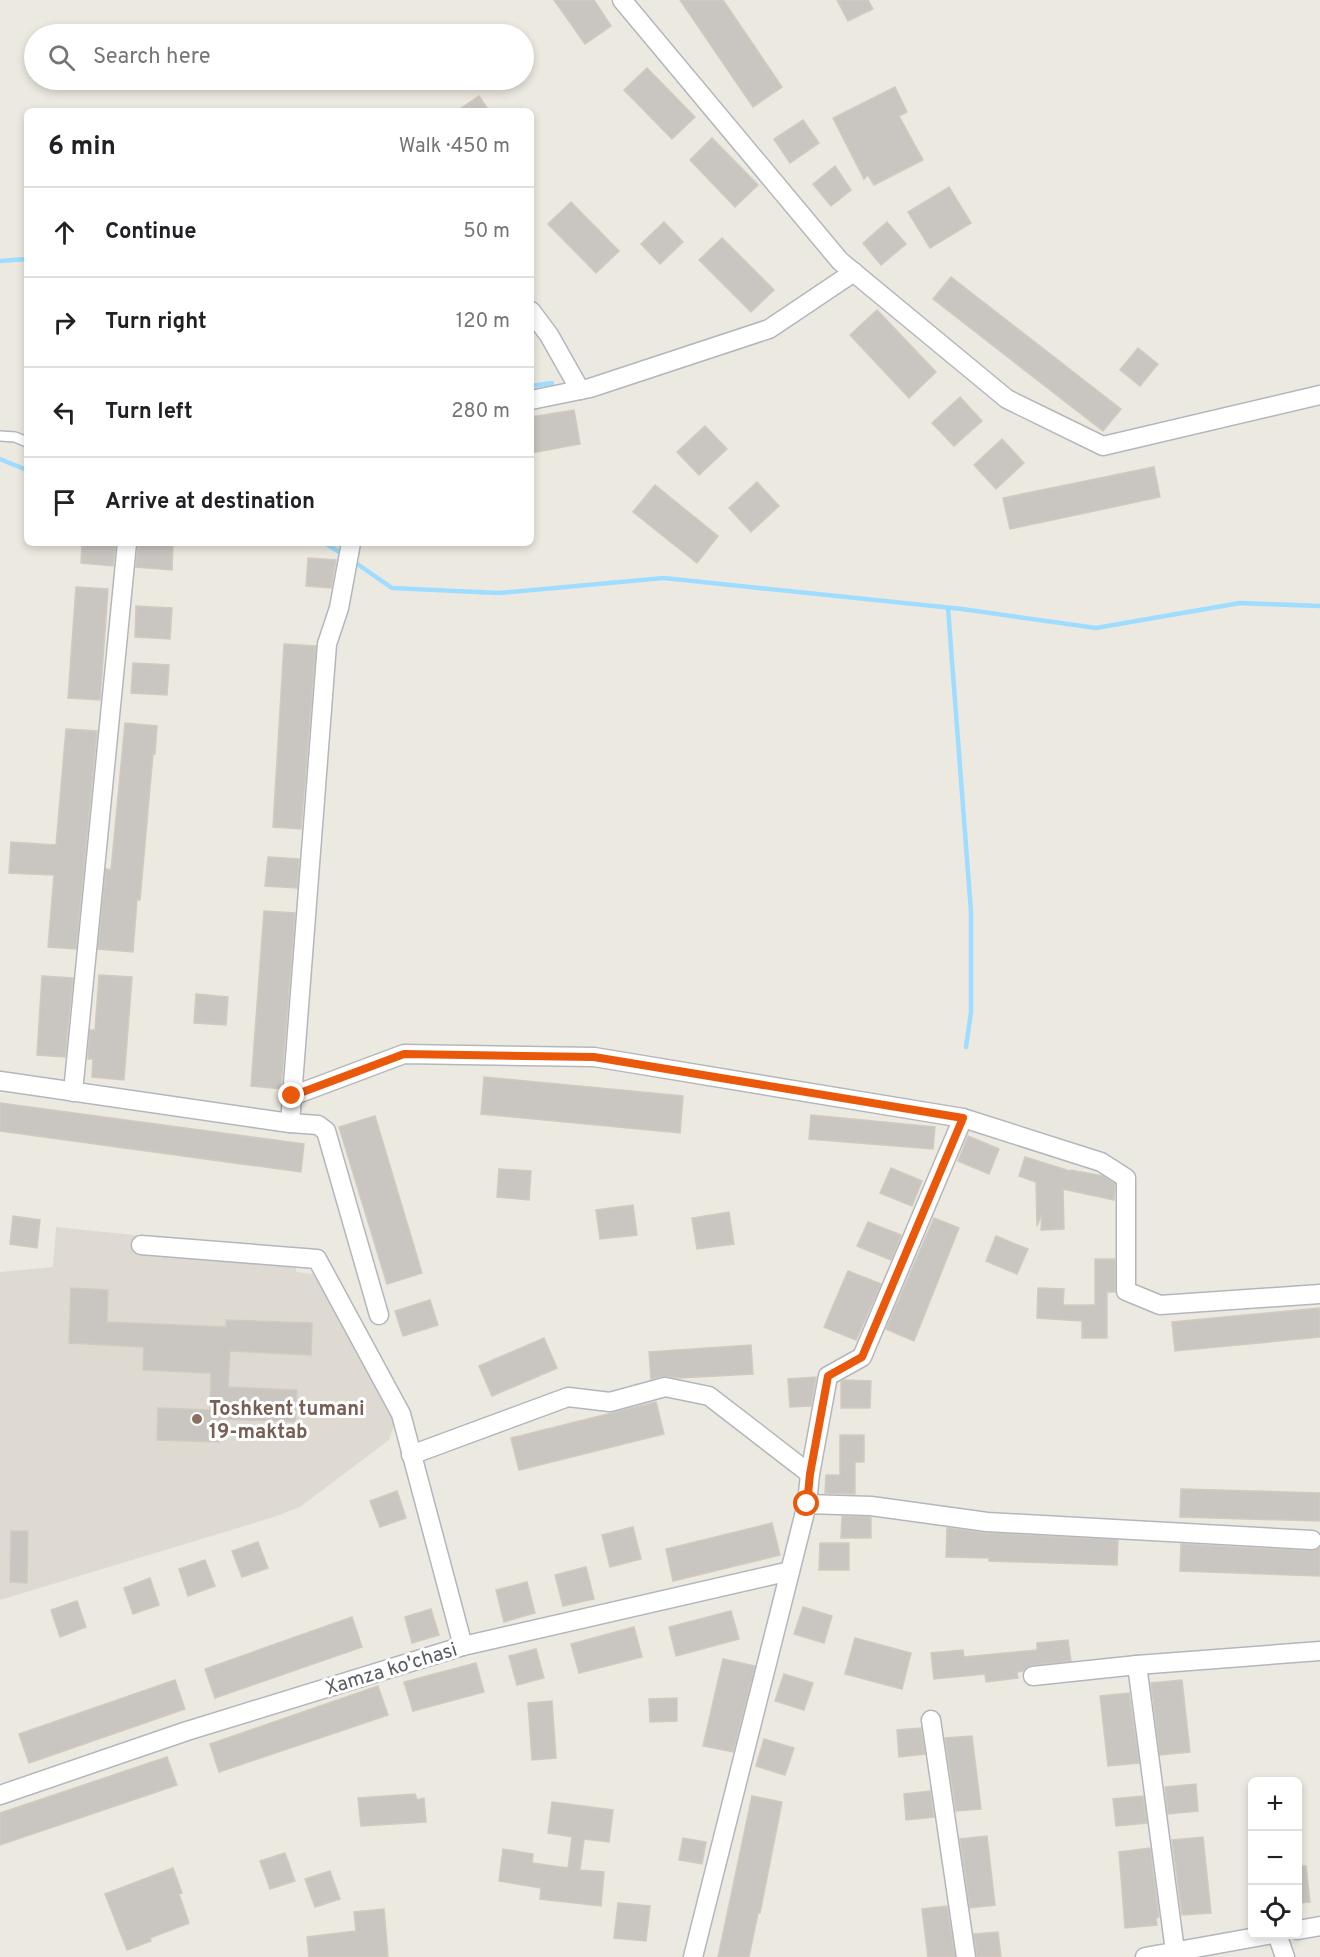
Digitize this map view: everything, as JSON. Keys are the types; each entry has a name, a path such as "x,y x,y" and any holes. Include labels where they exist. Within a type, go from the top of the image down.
{"street":[{"path":"622,0 840,261 1007,399 1103,446 1320,395"},
{"path":"534,399 580,390 770,329 854,272"},
{"path":"534,315 549,335 580,390"},
{"path":"73,1092 127,546"},
{"path":"291,1123 327,644 339,608 351,546"},
{"path":"292,1096 404,1054 594,1057 963,1118 1101,1162 1126,1178 1126,1291 1160,1305 1320,1294"},
{"path":"0,1081 318,1125 326,1131 379,1315"},
{"path":"693,1957 807,1504 810,1474 828,1376 862,1357 963,1118"},
{"path":"141,1245 317,1259 401,1414 463,1646"},
{"path":"411,1455 568,1397 610,1402 665,1388 709,1396 810,1474"},
{"path":"807,1504 871,1506 987,1522 1312,1540"},
{"name":"Xamza ko'chasi","path":"0,1795 187,1731 463,1646 790,1571"},
{"path":"1033,1676 1137,1665 1320,1651"},
{"path":"1137,1665 1175,1951"},
{"path":"931,1720 966,1957"},
{"path":"1302,1929 1320,1926"},
{"path":"1145,1957 1250,1939"},
{"path":"1277,1939 1285,1957"}],"lane":[{"path":"0,435 24,441"}],"shaded area":[{"name":"Toshkent tumani 19-maktab","path":"56,1227 298,1252 296,1272 313,1274 393,1413 394,1425 389,1440 300,1507 274,1517 0,1600 0,1272 53,1267"}],"building":[{"path":"554,0 594,0 611,26 585,44"},
{"path":"680,0 723,0 782,87 753,107"},
{"path":"837,0 868,0 873,9 848,21"},
{"path":"647,68 695,117 672,139 624,90"},
{"path":"895,87 907,112 899,116 923,160 874,185 868,175 864,179 833,118"},
{"path":"479,96 487,108 461,108"},
{"path":"803,120 819,143 790,163 774,139"},
{"path":"712,138 758,185 735,207 690,160"},
{"path":"835,166 851,190 831,206 813,184"},
{"path":"949,187 971,223 930,248 908,212"},
{"path":"571,202 619,251 596,273 548,224"},
{"path":"664,222 683,242 660,264 641,244"},
{"path":"887,222 906,244 881,265 863,243"},
{"path":"722,238 774,290 751,312 699,260"},
{"path":"951,277 1121,409 1103,431 933,299"},
{"path":"877,310 936,372 909,398 850,335"},
{"path":"1138,348 1158,364 1140,386 1120,370"},
{"path":"960,397 982,421 954,446 932,423"},
{"path":"574,410 580,444 534,452 534,417"},
{"path":"705,426 727,449 699,475 677,452"},
{"path":"1002,439 1024,463 996,489 974,465"},
{"path":"1154,467 1160,497 1010,529 1003,498"},
{"path":"757,482 779,506 751,532 729,508"},
{"path":"655,485 718,536 697,563 633,512"},
{"path":"82,546 116,546 113,566 81,563"},
{"path":"138,546 173,546 172,570 136,567"},
{"path":"308,558 336,560 331,588 306,586"},
{"path":"76,587 108,589 100,700 68,698"},
{"path":"136,606 172,608 170,639 135,637"},
{"path":"284,644 316,646 301,829 273,827"},
{"path":"133,663 169,665 167,695 131,693"},
{"path":"125,723 157,726 133,952 98,949 106,869 111,870"},
{"path":"66,729 97,731 76,949 48,947 54,875 9,873 11,842 56,845"},
{"path":"268,857 299,859 297,888 265,886"},
{"path":"264,911 295,913 281,1089 251,1086"},
{"path":"99,975 132,977 124,1080 92,1077 93,1059 88,1059 90,1030 95,1030"},
{"path":"42,976 73,978 65,1057 37,1055"},
{"path":"196,994 228,997 226,1025 194,1023"},
{"path":"484,1077 683,1096 680,1133 481,1114"},
{"path":"0,1103 304,1144 301,1172 0,1131"},
{"path":"811,1115 935,1127 933,1149 809,1139"},
{"path":"375,1116 422,1273 387,1284 339,1127"},
{"path":"968,1136 999,1149 989,1174 958,1161"},
{"path":"1025,1157 1070,1171 1103,1176 1115,1184 1114,1200 1063,1189 1064,1229 1041,1230 1042,1214 1037,1226 1036,1182 1019,1176"},
{"path":"891,1168 922,1181 912,1206 880,1193"},
{"path":"499,1169 531,1171 529,1200 497,1197"},
{"path":"633,1205 637,1235 600,1239 596,1210"},
{"path":"729,1212 734,1244 697,1249 692,1218"},
{"path":"13,1216 40,1220 37,1248 10,1244"},
{"path":"934,1218 959,1228 914,1341 886,1329"},
{"path":"868,1222 901,1235 891,1260 857,1246"},
{"path":"996,1236 1028,1249 1017,1274 986,1261"},
{"path":"1095,1259 1115,1259 1115,1292 1107,1292 1107,1338 1082,1338 1082,1321 1037,1318 1038,1288 1064,1289 1063,1305 1095,1305"},
{"path":"848,1271 881,1284 856,1340 824,1327"},
{"path":"71,1288 108,1290 107,1322 226,1327 226,1320 312,1323 311,1355 230,1351 228,1387 297,1390 295,1422 220,1419 219,1442 157,1440 158,1408 210,1410 211,1373 143,1370 144,1347 69,1343"},
{"path":"430,1300 438,1325 403,1336 395,1311"},
{"path":"1320,1308 1320,1337 1175,1351 1172,1322"},
{"path":"544,1338 557,1368 492,1396 479,1366"},
{"path":"751,1345 753,1374 679,1378 663,1376 651,1379 649,1352"},
{"path":"816,1377 811,1406 790,1407 788,1379"},
{"path":"843,1380 871,1381 870,1408 841,1408 841,1382"},
{"path":"656,1402 664,1434 519,1470 511,1438"},
{"path":"840,1435 864,1435 864,1462 855,1462 855,1494 825,1493 826,1475 840,1475"},
{"path":"1181,1489 1320,1493 1320,1521 1180,1517"},
{"path":"397,1491 406,1518 380,1527 370,1501"},
{"path":"842,1516 871,1517 871,1538 841,1538"},
{"path":"772,1523 780,1555 673,1581 666,1549"},
{"path":"633,1527 641,1559 610,1567 602,1535"},
{"path":"947,1528 986,1533 1118,1540 1117,1565 989,1561 989,1558 946,1557"},
{"path":"11,1531 28,1531 27,1583 10,1582"},
{"path":"258,1542 268,1568 242,1577 232,1551"},
{"path":"820,1543 849,1543 849,1570 819,1570"},
{"path":"1181,1544 1311,1551 1320,1548 1320,1576 1180,1571"},
{"path":"205,1560 215,1586 188,1596 179,1569"},
{"path":"586,1567 594,1599 563,1606 555,1575"},
{"path":"150,1578 159,1605 133,1614 124,1588"},
{"path":"527,1582 535,1613 504,1622 496,1590"},
{"path":"77,1601 86,1627 60,1637 51,1610"},
{"path":"803,1607 832,1616 824,1643 794,1634"},
{"path":"431,1609 439,1635 412,1643 405,1617"},
{"path":"731,1611 739,1639 676,1656 669,1627"},
{"path":"352,1617 362,1647 215,1698 205,1669"},
{"path":"634,1627 642,1657 579,1673 571,1644"},
{"path":"855,1638 911,1653 902,1689 845,1674"},
{"path":"1068,1640 1071,1661 1031,1665 1017,1672 1018,1678 986,1682 985,1674 934,1679 931,1653 963,1650 964,1657 1037,1650 1037,1643"},
{"path":"536,1649 544,1678 517,1685 509,1656"},
{"path":"723,1659 755,1666 733,1752 703,1746"},
{"path":"476,1663 484,1692 413,1711 404,1682"},
{"path":"784,1674 813,1683 804,1710 775,1701"},
{"path":"175,1680 185,1709 29,1763 19,1734"},
{"path":"1182,1680 1190,1752 1160,1755 1151,1683"},
{"path":"378,1686 388,1715 219,1772 210,1744"},
{"path":"1129,1693 1139,1763 1108,1766 1100,1696"},
{"path":"677,1698 677,1721 650,1722 649,1699"},
{"path":"552,1701 556,1758 532,1760 528,1703"},
{"path":"921,1728 925,1754 899,1757 897,1730"},
{"path":"972,1736 981,1809 956,1811 945,1738"},
{"path":"764,1739 794,1748 785,1775 756,1766"},
{"path":"167,1757 177,1785 0,1845 0,1813"},
{"path":"1196,1784 1198,1811 1168,1814 1165,1787"},
{"path":"930,1791 934,1817 906,1820 904,1794"},
{"path":"415,1794 417,1800 424,1798 426,1822 361,1826 358,1798"},
{"path":"752,1796 782,1802 760,1913 758,1913 749,1957 718,1957"},
{"path":"1143,1796 1147,1823 1116,1826 1113,1799"},
{"path":"552,1802 613,1810 609,1842 584,1839 580,1870 604,1872 601,1906 540,1899 541,1888 499,1881 503,1849 533,1854 532,1863 568,1868 572,1837 548,1833"},
{"path":"987,1836 995,1905 970,1908 960,1839"},
{"path":"1203,1837 1211,1913 1182,1915 1172,1840"},
{"path":"683,1838 706,1842 702,1864 679,1860"},
{"path":"1150,1848 1159,1917 1156,1918 1157,1925 1125,1928 1119,1852"},
{"path":"285,1853 295,1881 270,1889 260,1861"},
{"path":"1302,1866 1306,1866 1310,1902 1302,1903"},
{"path":"173,1868 189,1923 150,1938 151,1941 127,1950 105,1894"},
{"path":"330,1871 340,1899 315,1907 305,1879"},
{"path":"618,1903 650,1906 646,1941 614,1938"},
{"path":"947,1906 955,1957 928,1957 922,1909"},
{"path":"384,1909 388,1957 309,1957 307,1937 356,1931 354,1912"},
{"path":"998,1932 1001,1957 977,1957 974,1934"}],"waterway":[{"path":"0,261 24,259"},
{"path":"534,386 552,383"},
{"path":"0,459 24,469"},
{"path":"330,546 344,555"},
{"path":"353,561 392,588 499,593 664,578 962,609 1096,628 1240,603 1320,606"},
{"path":"948,608 971,912 971,1012 966,1047"}],"place":[{"name":"Toshkent tumani 19-maktab","path":"197,1419"}],"route":[{"path":"292,1096 404,1054 594,1057 963,1118 862,1357 828,1376 810,1474 807,1504"}]}
